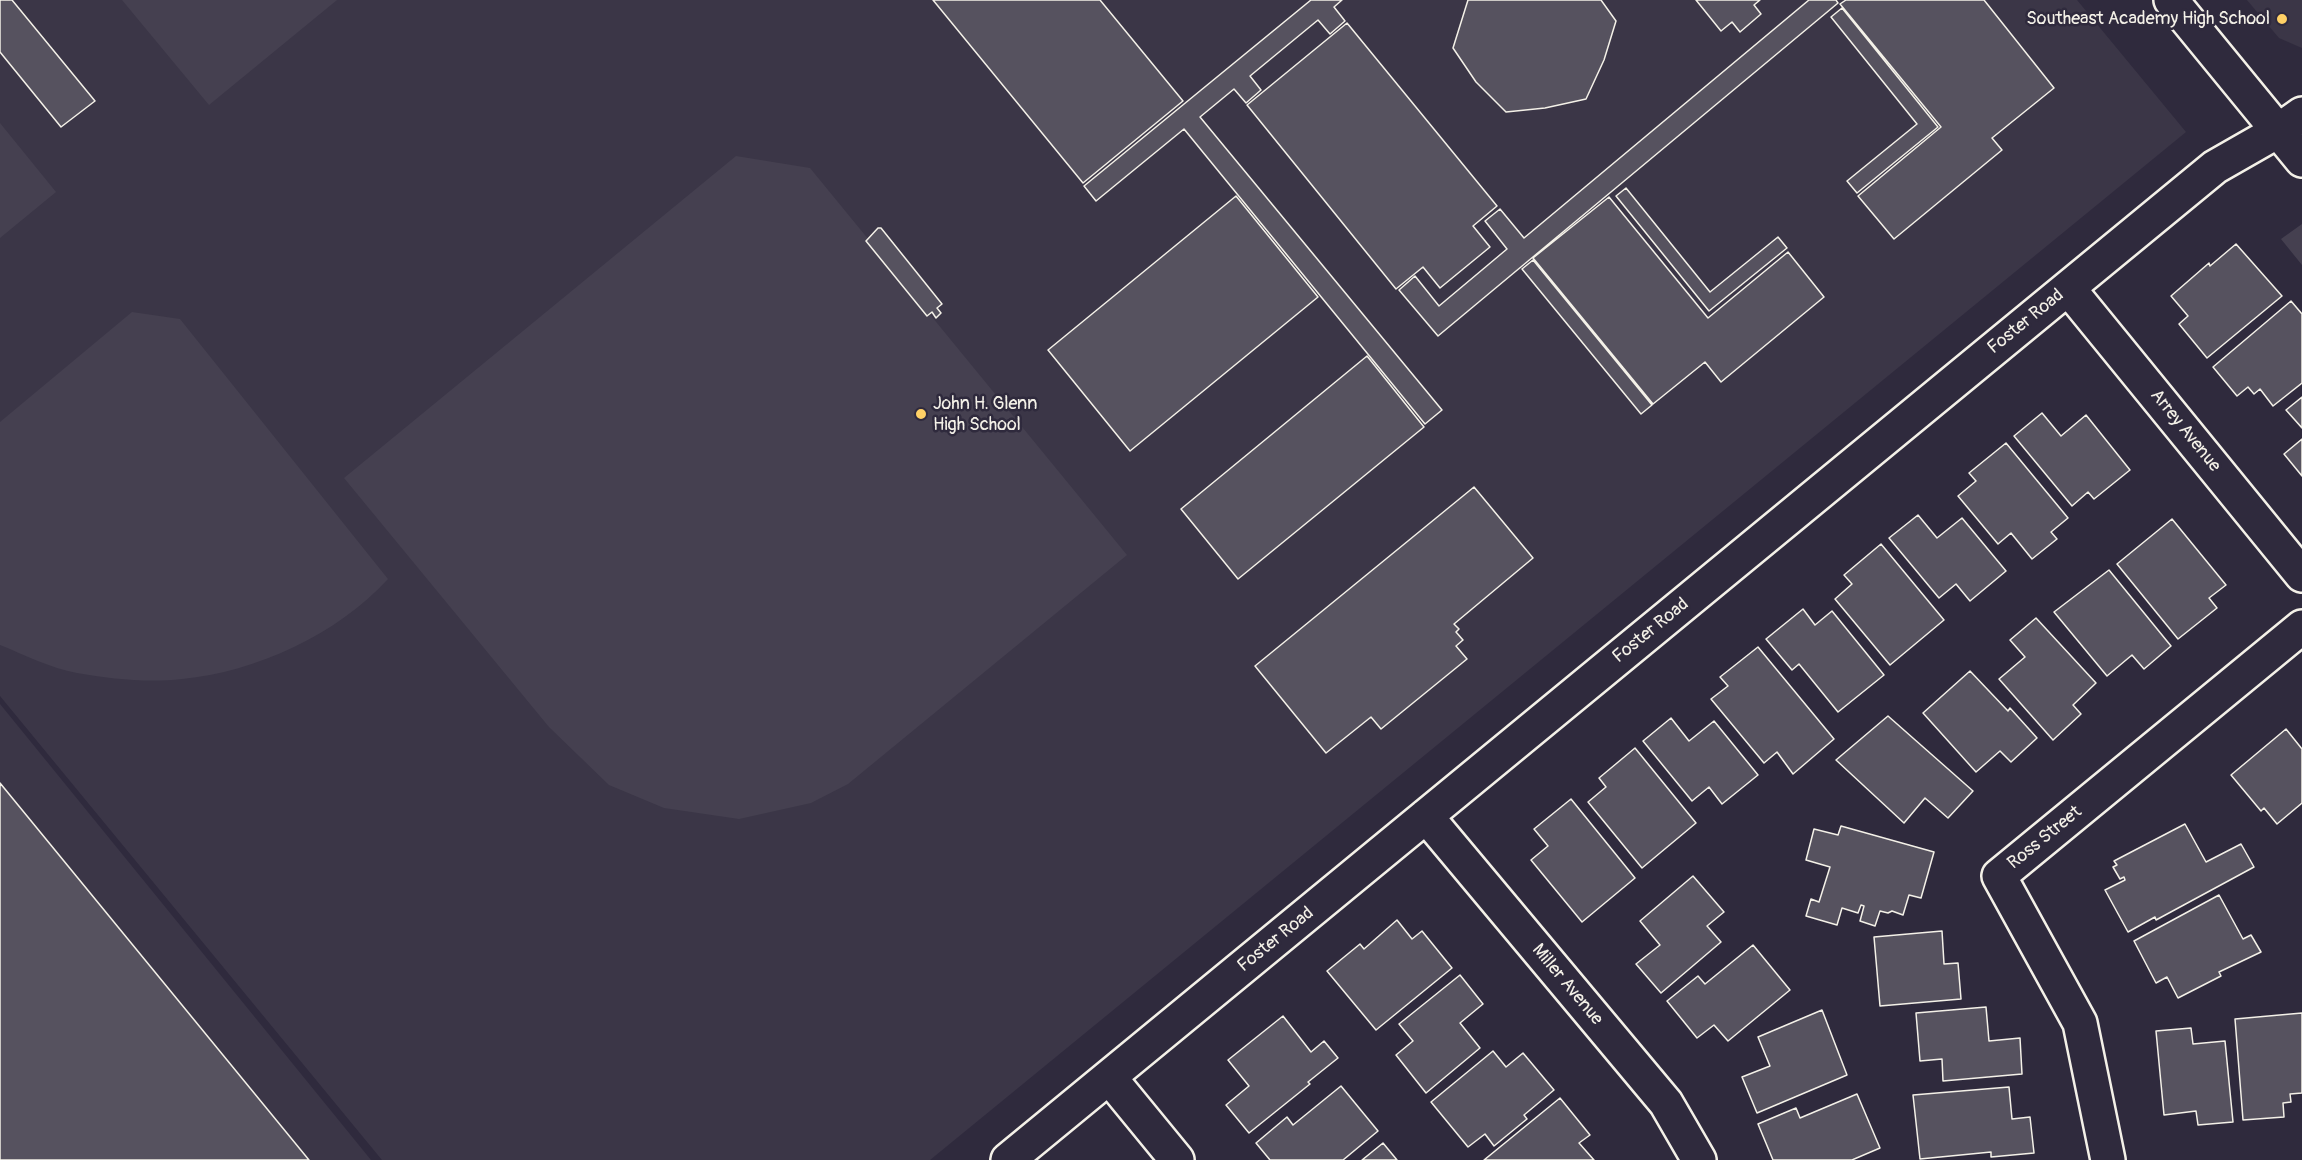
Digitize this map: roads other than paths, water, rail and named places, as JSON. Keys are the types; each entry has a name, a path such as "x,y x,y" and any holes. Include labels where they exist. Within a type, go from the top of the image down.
{"street":[{"path":"2171,0 2290,122 2302,160"},
{"name":"Foster Road","path":"1008,1160 2215,168 2290,122"},
{"name":"Arrey Avenue","path":"2068,288 2302,575"},
{"name":"Ross Street","path":"2108,1160 2080,1023 1999,876 2302,627"},
{"name":"Miller Avenue","path":"1426,816 1666,1103 1699,1160"},
{"path":"1109,1077 1177,1160"}],"place":[{"name":"Southeast Academy High School","path":"2282,19"},
{"name":"John H. Glenn High School","path":"921,414"}]}
